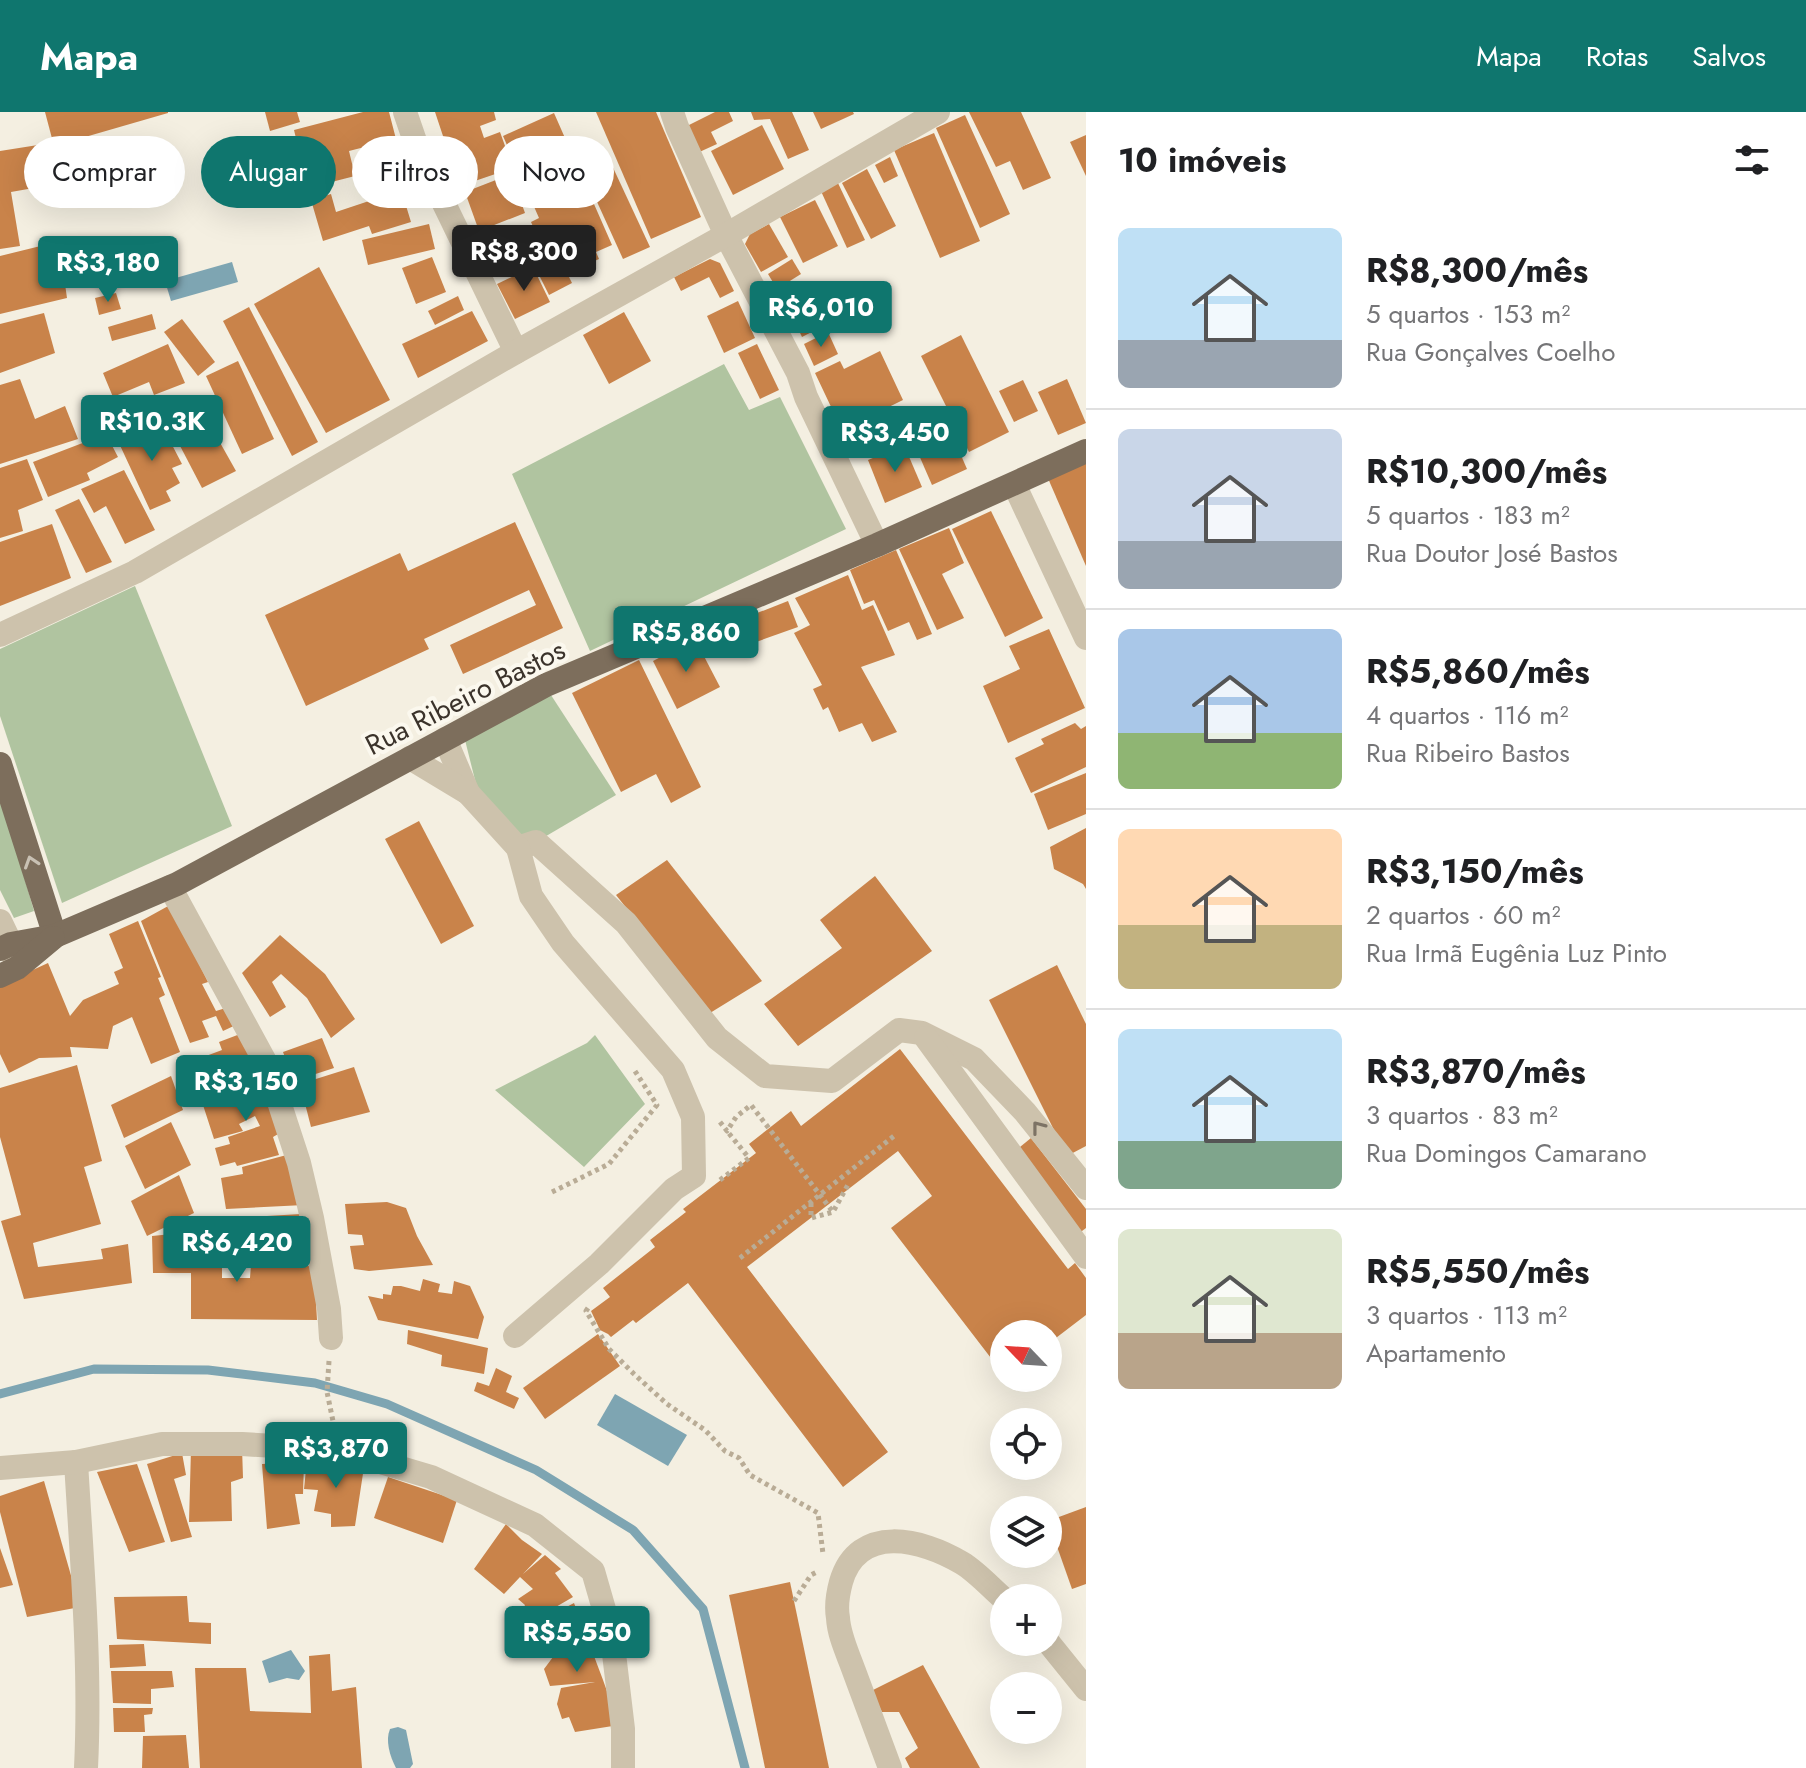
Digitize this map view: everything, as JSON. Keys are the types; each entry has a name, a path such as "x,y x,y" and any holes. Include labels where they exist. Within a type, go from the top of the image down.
{"main road":[{"name":"Rua Ribeiro Bastos","path":"55,936 170,887 546,685 877,545 1086,451"},
{"path":"0,764 55,936"},
{"path":"5,946 55,936"},
{"path":"8,972 55,936"}],"street":[{"path":"405,112 418,150 516,352"},
{"path":"672,112 726,235 798,373 806,397 877,545"},
{"path":"0,635 135,572 938,112"},
{"path":"1014,484 1086,638"},
{"path":"445,739 468,793"},
{"path":"410,758 468,793 518,848 531,896 563,943 673,1070 693,1117 694,1176 674,1189 599,1264 515,1336"},
{"path":"518,848 536,842 626,923 717,1038 765,1076 832,1081 899,1030 922,1033 974,1059 1025,1112 1086,1188"},
{"path":"170,887 267,1065 302,1177 329,1309 331,1338"},
{"path":"0,921 8,972"},
{"path":"922,1033 1086,1257"},
{"path":"0,1468 76,1462 162,1444 242,1444 340,1450 431,1477 535,1525 593,1571 612,1637 623,1729 623,1768"},
{"path":"76,1462 85,1608 86,1768"},
{"path":"890,1768 844,1643 838,1618 839,1591 846,1566 857,1553 872,1544 896,1540 923,1545 964,1564 990,1587"},
{"path":"1059,1656 1086,1689"}],"path":[{"path":"552,1192 609,1164 657,1105 628,1060"},
{"path":"717,1182 749,1158 727,1131"},
{"path":"740,1258 894,1136"},
{"path":"808,1182 833,1212"},
{"path":"811,1202 811,1218 833,1212 849,1183 828,1188"},
{"path":"591,1302 586,1311 609,1349 634,1374 667,1404 705,1430 725,1451 739,1458 750,1475 818,1513 823,1555"},
{"path":"331,1338 327,1392 340,1450"},
{"path":"794,1601 811,1575 824,1569"}],"green space":[{"path":"724,364 749,410 780,397 846,529 590,651 512,474"},
{"path":"135,586 232,826 62,903 0,716 0,649"},
{"path":"549,692 616,795 536,842 514,838 477,788 464,736"},
{"path":"0,793 34,911 14,918 0,890"},
{"path":"595,1035 645,1104 584,1167 495,1090 587,1043"}],"water":[{"path":"232,262 238,282 171,301 165,281"},
{"path":"144,395 149,414 116,424 111,405"},
{"path":"615,1394 687,1435 668,1466 597,1425"},
{"path":"291,1650 305,1671 299,1680 287,1678 269,1683 262,1661"},
{"path":"398,1727 406,1730 413,1764 410,1768 396,1768 390,1754 390,1729"}],"building":[{"path":"45,112 168,112 89,136 51,136"},
{"path":"265,112 297,112 300,122 270,131"},
{"path":"363,112 389,112 395,136 352,136 352,150 349,151 352,177 336,181 336,136 295,136 294,130"},
{"path":"435,112 494,112 496,120 480,126 484,138 500,132 501,136 494,136 494,174 478,180 478,136 443,136"},
{"path":"596,112 656,112 701,217 651,239 614,154 614,136 606,136"},
{"path":"715,112 729,112 733,121 711,132 717,144 695,154 683,128"},
{"path":"751,112 792,112 809,150 788,159 770,119 754,120"},
{"path":"813,112 853,112 854,114 821,129"},
{"path":"969,112 1021,112 1051,178 1023,190 1010,161 996,167"},
{"path":"554,113 564,136 503,136"},
{"path":"965,115 1010,214 980,228 936,128"},
{"path":"762,125 784,169 733,195 711,151"},
{"path":"934,133 980,241 940,258 894,150"},
{"path":"1086,135 1086,176 1070,142"},
{"path":"24,147 24,190 11,192 20,246 0,249 0,151"},
{"path":"890,157 898,176 884,183 875,165"},
{"path":"867,169 896,226 871,239 842,183"},
{"path":"614,170 650,247 623,259 600,208 614,208"},
{"path":"494,181 494,208 523,208 525,213 479,231 471,208 478,208 478,187"},
{"path":"837,181 865,240 847,248 820,189"},
{"path":"815,200 838,246 803,263 780,217"},
{"path":"352,207 407,208 411,222 372,234 369,226 323,241 313,208 335,208 336,212"},
{"path":"535,208 596,208 612,245 596,252 599,259 572,271 562,248 546,255 531,222 539,218"},
{"path":"429,224 435,249 368,265 362,240"},
{"path":"769,224 788,257 761,272 745,244 750,234"},
{"path":"516,225 522,240 488,253 482,238"},
{"path":"69,239 75,263 45,271 46,279 64,277 67,298 0,314 0,256"},
{"path":"522,244 528,258 497,273 491,258"},
{"path":"432,257 446,292 416,304 402,268"},
{"path":"710,259 720,263 734,291 720,298 709,277 681,291 674,277"},
{"path":"792,259 801,274 777,289 768,274"},
{"path":"561,261 572,283 549,295 538,273"},
{"path":"319,267 390,400 326,433 254,304"},
{"path":"533,267 550,302 515,319 497,284"},
{"path":"808,284 816,301 789,314 780,296"},
{"path":"116,293 121,309 99,315 95,298"},
{"path":"458,296 464,310 435,325 428,311"},
{"path":"738,301 755,338 724,353 707,316"},
{"path":"820,304 829,323 802,337 793,318"},
{"path":"249,307 318,442 292,456 223,321"},
{"path":"472,311 488,341 418,378 402,344"},
{"path":"624,312 651,361 609,384 583,335"},
{"path":"44,313 55,353 0,373 0,324"},
{"path":"152,314 156,329 112,341 108,327"},
{"path":"182,319 215,362 198,376 164,332"},
{"path":"828,332 838,354 814,366 804,344"},
{"path":"961,335 1009,432 969,452 921,356"},
{"path":"168,344 185,383 154,395 149,382 113,397 103,373"},
{"path":"757,344 779,390 760,399 738,353"},
{"path":"880,351 903,400 842,430 815,373 840,361 844,369"},
{"path":"238,361 274,439 242,454 206,376"},
{"path":"20,379 35,419 65,406 78,439 0,464 0,385"},
{"path":"1067,379 1086,423 1058,435 1038,392"},
{"path":"1023,380 1038,411 1014,422 999,391"},
{"path":"196,400 236,471 202,488 165,417"},
{"path":"883,416 893,439 856,455 846,432"},
{"path":"159,420 182,464 172,468 180,483 166,491 171,501 150,510 118,441"},
{"path":"950,430 967,469 932,485 915,446"},
{"path":"106,434 118,457 87,473 90,480 48,497 33,462"},
{"path":"904,445 922,487 885,503 868,460"},
{"path":"27,459 43,500 18,510 23,531 0,538 0,468"},
{"path":"1086,459 1086,566 1047,476"},
{"path":"124,470 155,530 125,544 106,506 94,513 81,489"},
{"path":"79,499 112,562 86,573 55,510"},
{"path":"991,511 1043,618 1005,637 952,529"},
{"path":"515,522 563,628 463,674 450,645 536,605 529,590 424,639 429,649 306,706 265,615 400,553 408,571"},
{"path":"52,524 71,578 0,606 0,542"},
{"path":"949,528 964,563 942,574 964,618 937,630 899,549"},
{"path":"896,550 932,634 917,640 909,622 888,631 874,600 864,604 850,570"},
{"path":"848,575 862,610 873,605 895,655 861,667 897,732 872,742 862,723 839,732 828,707 823,710 813,689 822,685 794,633 810,625 795,598"},
{"path":"788,601 798,627 756,642 747,617"},
{"path":"1049,629 1085,708 1008,743 983,686 1020,669 1009,646"},
{"path":"695,639 720,687 677,709 653,661"},
{"path":"639,660 701,787 671,803 656,774 621,792 572,693"},
{"path":"1075,723 1081,729 1086,726 1086,767 1031,793 1015,758 1044,744 1041,739"},
{"path":"1086,773 1086,814 1048,830 1034,794"},
{"path":"419,821 474,926 441,944 385,839"},
{"path":"1086,828 1086,889 1083,884 1054,869 1050,847"},
{"path":"667,860 762,981 710,1013 616,895"},
{"path":"875,876 932,951 798,1046 764,1004 842,948 820,920"},
{"path":"170,905 208,982 202,984 216,1011 229,1007 238,1024 223,1031 216,1016 202,1021 209,1037 190,1043 141,921"},
{"path":"138,921 161,977 158,978 165,995 159,998 180,1052 151,1064 132,1017 113,1026 108,1049 70,1047 72,1057 39,1058 9,1073 0,1054 0,985 48,963 70,1016 83,1000 119,984 114,972 123,968 109,934"},
{"path":"280,935 325,974 355,1019 331,1038 307,998 281,974 272,982 286,1007 270,1017 242,973"},
{"path":"1057,965 1086,1024 1086,1146 1067,1156 989,1000"},
{"path":"248,1031 266,1072 197,1101 189,1079 203,1072 198,1059 222,1050 219,1042"},
{"path":"322,1038 334,1068 294,1081 283,1052"},
{"path":"900,1049 1068,1269 1075,1263 1086,1278 1086,1315 1062,1333 1062,1320 990,1320 990,1357 891,1228 932,1196 898,1151 747,1267 888,1452 843,1487 688,1283 636,1323 633,1320 611,1337 600,1330 591,1311 610,1297 603,1288 655,1247 650,1240 686,1212 683,1209 756,1153 749,1144 791,1111 801,1126"},
{"path":"77,1065 102,1161 84,1167 101,1224 33,1243 38,1267 103,1259 101,1249 128,1244 132,1283 24,1299 1,1221 21,1215 0,1137 0,1088"},
{"path":"354,1067 370,1112 311,1127 300,1084"},
{"path":"171,1076 183,1110 124,1138 111,1105"},
{"path":"270,1076 285,1130 273,1137 279,1155 237,1166 235,1162 220,1166 215,1148 230,1144 228,1137 260,1126 255,1116 239,1124 243,1131 214,1139 203,1105"},
{"path":"171,1122 191,1165 145,1189 125,1146"},
{"path":"1031,1138 1086,1209 1086,1228 1078,1234 1014,1152"},
{"path":"294,1153 304,1205 226,1209 221,1178 243,1174 242,1167"},
{"path":"179,1175 194,1213 147,1236 131,1201"},
{"path":"387,1202 406,1208 433,1265 369,1271 354,1269 350,1246 364,1245 362,1235 348,1234 345,1204"},
{"path":"301,1214 312,1260 252,1255 248,1217"},
{"path":"202,1231 203,1268 222,1266 222,1278 250,1278 251,1265 314,1266 317,1320 191,1319 191,1273 153,1273 152,1236"},
{"path":"423,1279 440,1284 438,1292 452,1294 454,1281 470,1286 484,1317 478,1339 378,1320 368,1296 383,1299 383,1294 391,1295 393,1286 420,1291"},
{"path":"408,1330 488,1348 484,1374 441,1366 442,1355 407,1344"},
{"path":"598,1334 620,1366 545,1419 523,1388"},
{"path":"496,1368 512,1376 506,1392 519,1398 514,1409 474,1391 477,1382 489,1386"},
{"path":"242,1447 243,1478 231,1482 232,1521 189,1522 191,1449"},
{"path":"182,1453 186,1475 174,1479 192,1537 171,1542 147,1464"},
{"path":"307,1460 364,1467 355,1526 331,1527 331,1514 314,1511 318,1490 304,1489"},
{"path":"304,1462 303,1494 295,1494 300,1524 267,1529 262,1464"},
{"path":"137,1464 165,1542 129,1552 97,1472"},
{"path":"388,1477 457,1500 443,1543 374,1518"},
{"path":"44,1481 80,1607 27,1617 0,1512 0,1496"},
{"path":"1086,1507 1086,1584 1072,1589 1062,1561 1062,1516"},
{"path":"506,1524 542,1554 523,1574 545,1555 561,1569 555,1573 573,1597 542,1615 544,1620 535,1624 520,1616 525,1605 518,1599 533,1589 520,1577 504,1594 474,1569"},
{"path":"0,1548 13,1585 0,1588"},
{"path":"790,1582 829,1768 765,1768 729,1595"},
{"path":"187,1596 189,1622 211,1623 211,1644 117,1639 114,1597"},
{"path":"574,1603 619,1725 575,1732 569,1717 562,1719 557,1704 561,1688 595,1682 550,1686 544,1669 553,1657 547,1642 551,1635 546,1618"},
{"path":"144,1644 146,1666 110,1668 109,1645"},
{"path":"330,1654 332,1691 356,1687 362,1768 200,1768 195,1668 246,1668 250,1711 311,1713 309,1656"},
{"path":"923,1665 980,1768 910,1768 905,1758 918,1748 899,1712 882,1712 871,1691"},
{"path":"111,1671 172,1671 174,1687 151,1689 151,1704 113,1703"},
{"path":"113,1708 153,1708 152,1714 144,1715 145,1732 114,1732"},
{"path":"186,1735 189,1768 142,1768 143,1736"}],"waterway":[{"path":"0,1394 94,1369 208,1370 315,1383 387,1404 536,1470 633,1530 703,1609 745,1768"}]}
